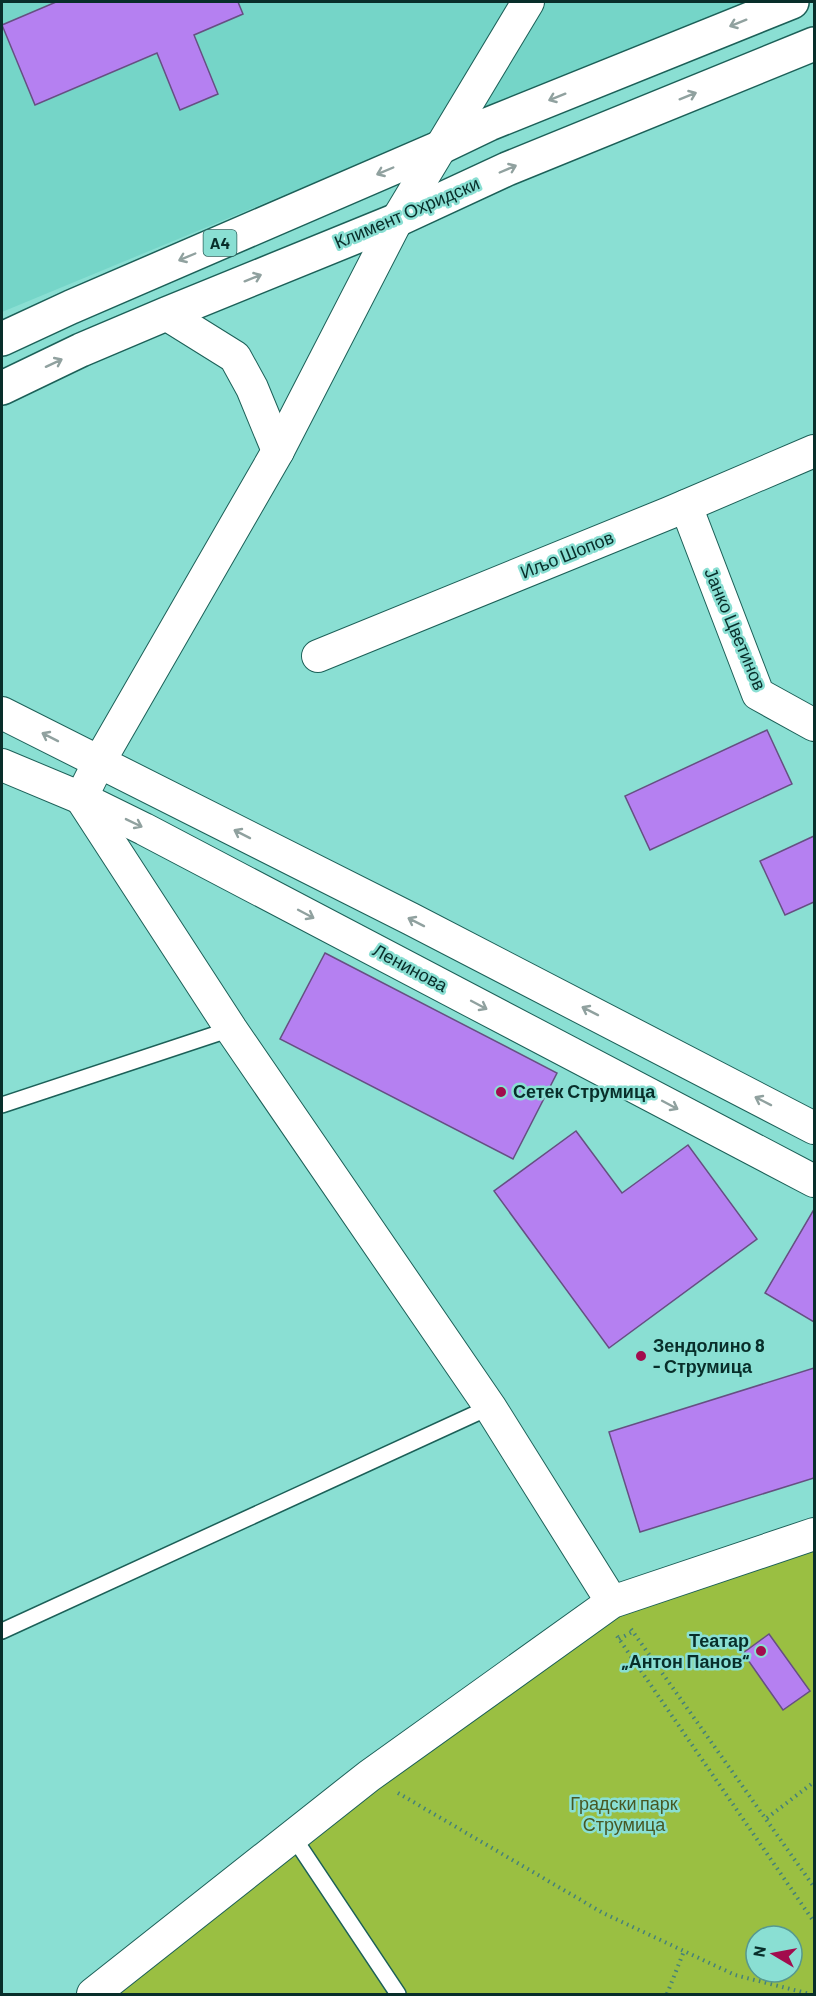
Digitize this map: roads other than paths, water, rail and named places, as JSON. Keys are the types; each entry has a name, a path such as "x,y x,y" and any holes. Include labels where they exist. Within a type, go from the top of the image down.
{"main road":[{"name":"A4","path":"2,339 71,306 500,120 792,2"},
{"name":"Климент Охридски","path":"2,388 81,350 397,219 507,169 814,44"}],"street":[{"path":"528,2 397,219 278,451 99,762 81,798 231,1029 490,1407 612,1602"},
{"path":"166,314 235,357 252,388 278,451"},
{"name":"Иљо Шопов","path":"318,656 686,506 814,451"},
{"name":"Јанко Цветинов","path":"686,506 758,694 814,725"},
{"path":"2,713 411,919 814,1128"},
{"name":"Ленинова","path":"2,765 81,798 165,840 814,1181"},
{"path":"93,1995 369,1776 612,1602 814,1534"}],"lane":[{"path":"2,1105 231,1029"},
{"path":"2,1631 490,1407"},
{"path":"292,1835 398,1995"}],"place":[{"name":"Сетек Струмица","path":"501,1092"},
{"name":"Зендолино 8 - Струмица","path":"641,1356"},
{"name":"Театар „Антон Панов“","path":"761,1651"}],"park label":[{"name":"Градски парк Струмица","path":"624,1814"}]}
